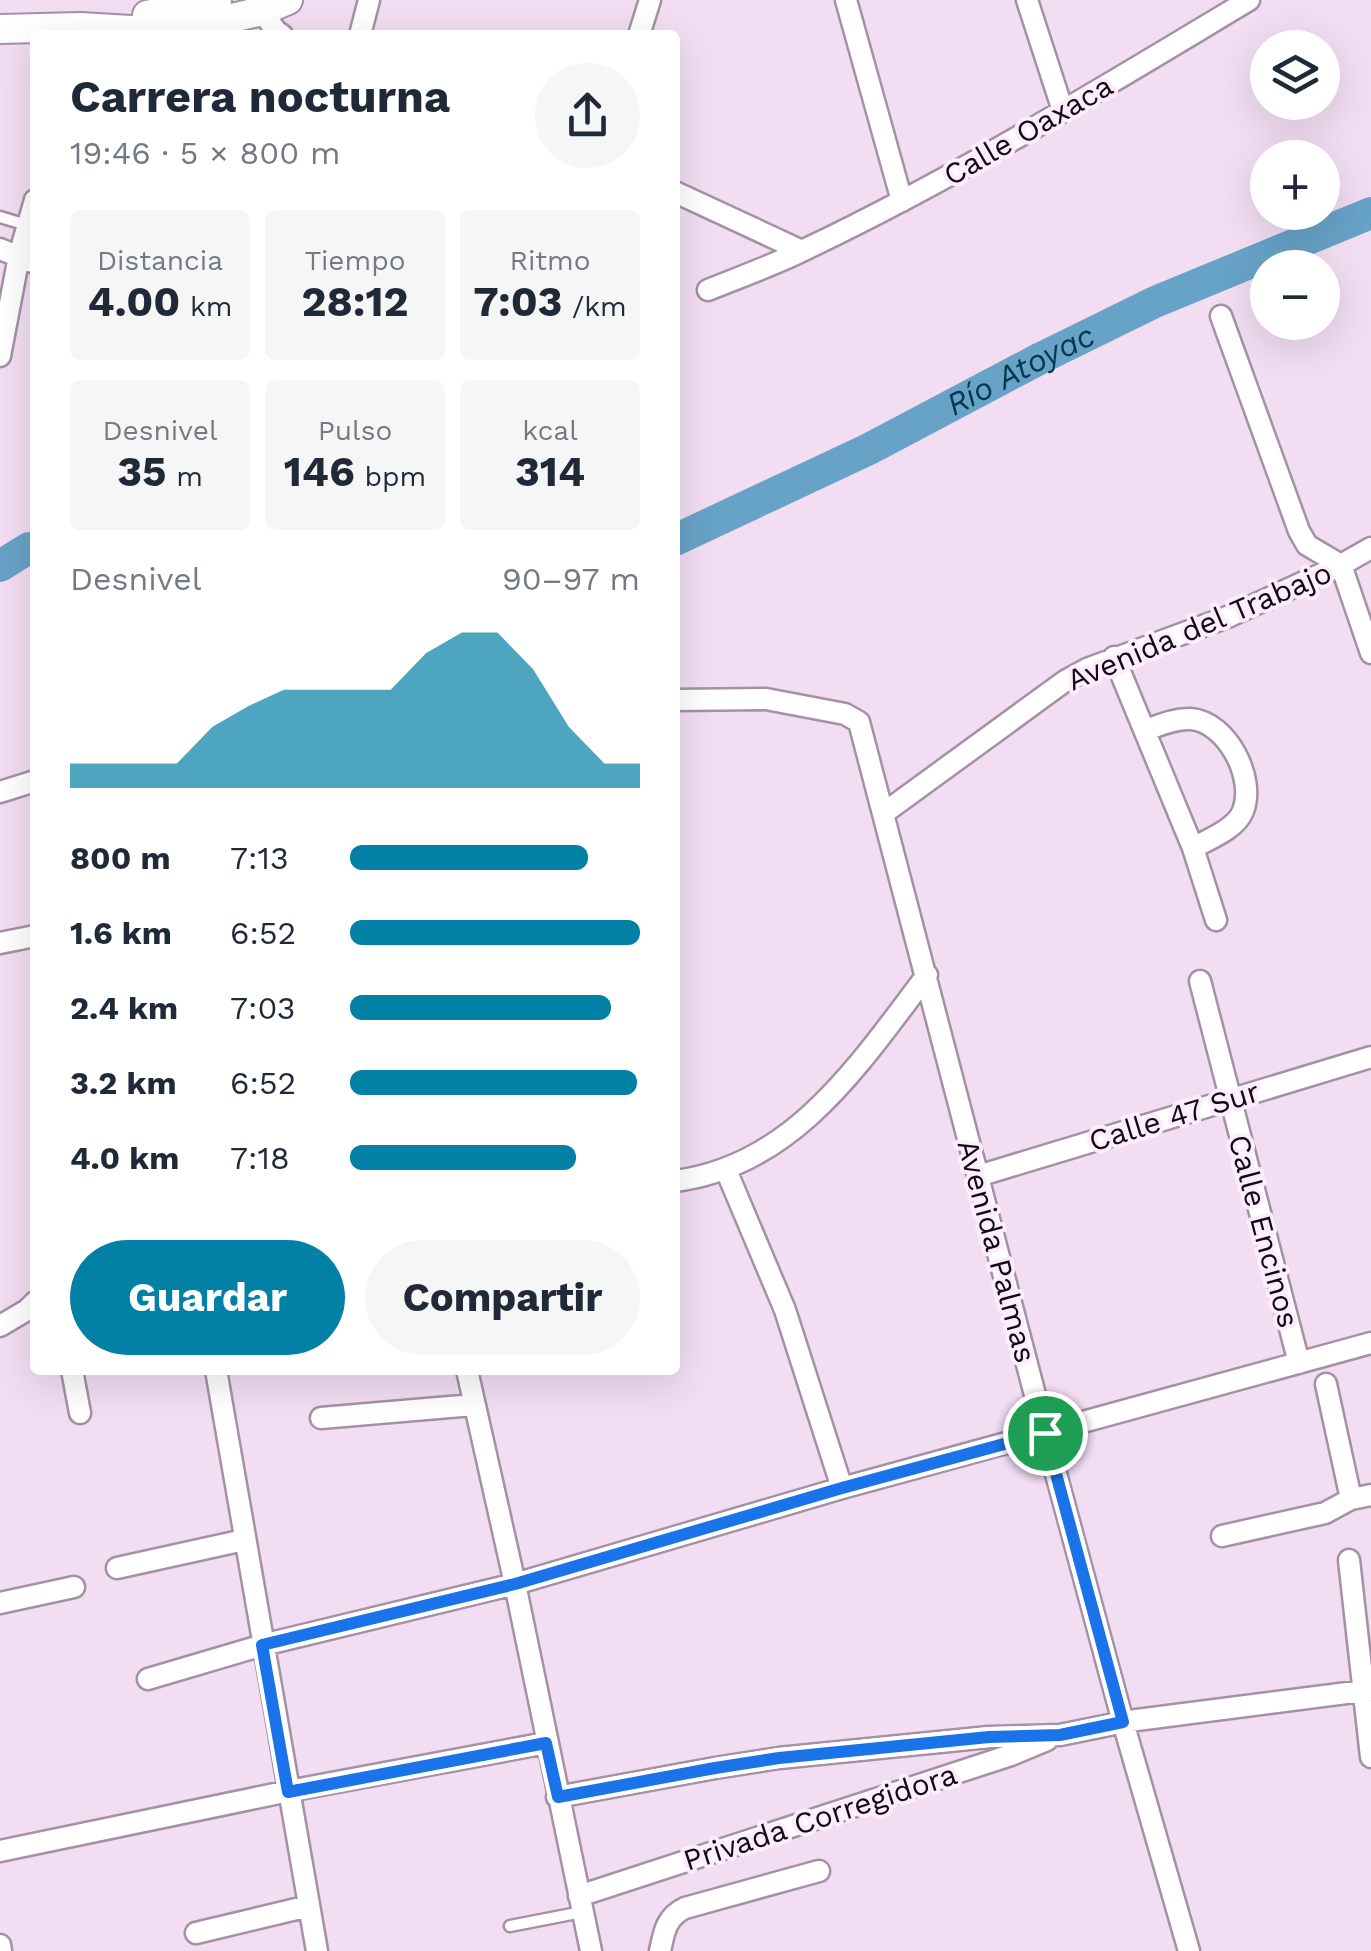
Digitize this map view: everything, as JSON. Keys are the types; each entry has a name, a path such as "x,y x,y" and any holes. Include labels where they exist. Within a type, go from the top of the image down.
{"main road":[{"path":"84,30 217,0"},
{"path":"131,30 198,26 275,5"},
{"path":"0,30 30,30"}],"street":[{"path":"361,30 370,0"},
{"path":"641,30 650,0"},
{"path":"846,0 902,201"},
{"path":"1027,0 1063,111"},
{"name":"Calle Oaxaca","path":"708,290 802,251 902,201 1063,111 1216,9 1250,0"},
{"path":"275,5 276,30"},
{"path":"680,194 802,251"},
{"path":"0,356 18,256 30,218"},
{"path":"1221,316 1299,531 1307,545 1341,565 1371,653"},
{"name":"Avenida del Trabajo","path":"884,813 1065,681 1114,657 1230,616 1371,548"},
{"path":"1114,657 1193,848 1216,920"},
{"name":"Avenida Palmas","path":"680,700 766,699 845,714 859,722 1045,1433 1188,1951"},
{"path":"1146,730 1188,718 1206,722 1228,740 1240,765 1246,789 1243,812 1231,826 1193,848"},
{"path":"0,792 30,783"},
{"path":"0,943 30,937"},
{"path":"680,1180 726,1170 760,1153 810,1117 850,1077 926,975"},
{"name":"Calle Encinos","path":"1200,982 1299,1363"},
{"name":"Calle 47 Sur","path":"978,1176 1371,1058"},
{"path":"726,1170 785,1310 842,1488"},
{"path":"0,1326 30,1308"},
{"path":"148,1679 262,1645 515,1584 842,1488 1371,1343"},
{"path":"73,1375 80,1413"},
{"path":"217,1375 317,1951"},
{"path":"468,1375 590,1951"},
{"path":"1222,1536 1325,1512 1361,1497 1326,1384"},
{"path":"321,1418 473,1405"},
{"path":"117,1568 244,1540"},
{"path":"1349,1560 1368,1690 1371,1757"},
{"path":"0,1603 74,1587"},
{"path":"558,1797 779,1758 989,1737 1060,1735 1123,1722 1368,1690"},
{"name":"Privada Corregidora","path":"580,1904 1060,1735"},
{"path":"0,1852 546,1743"},
{"path":"660,1951 668,1919 676,1912 819,1870"},
{"path":"196,1933 308,1906"}],"lane":[{"path":"0,217 28,225"},
{"path":"510,1926 580,1904"}],"waterway":[{"name":"Río Atoyac","path":"680,538 869,449 1155,302 1371,213"},
{"name":"Río Atoyac","path":"0,566 30,548"}],"route":[{"path":"1045,1433 1123,1722 1060,1735 989,1737 779,1758 558,1797 546,1743 288,1792 262,1645 515,1584 1045,1433"}]}
